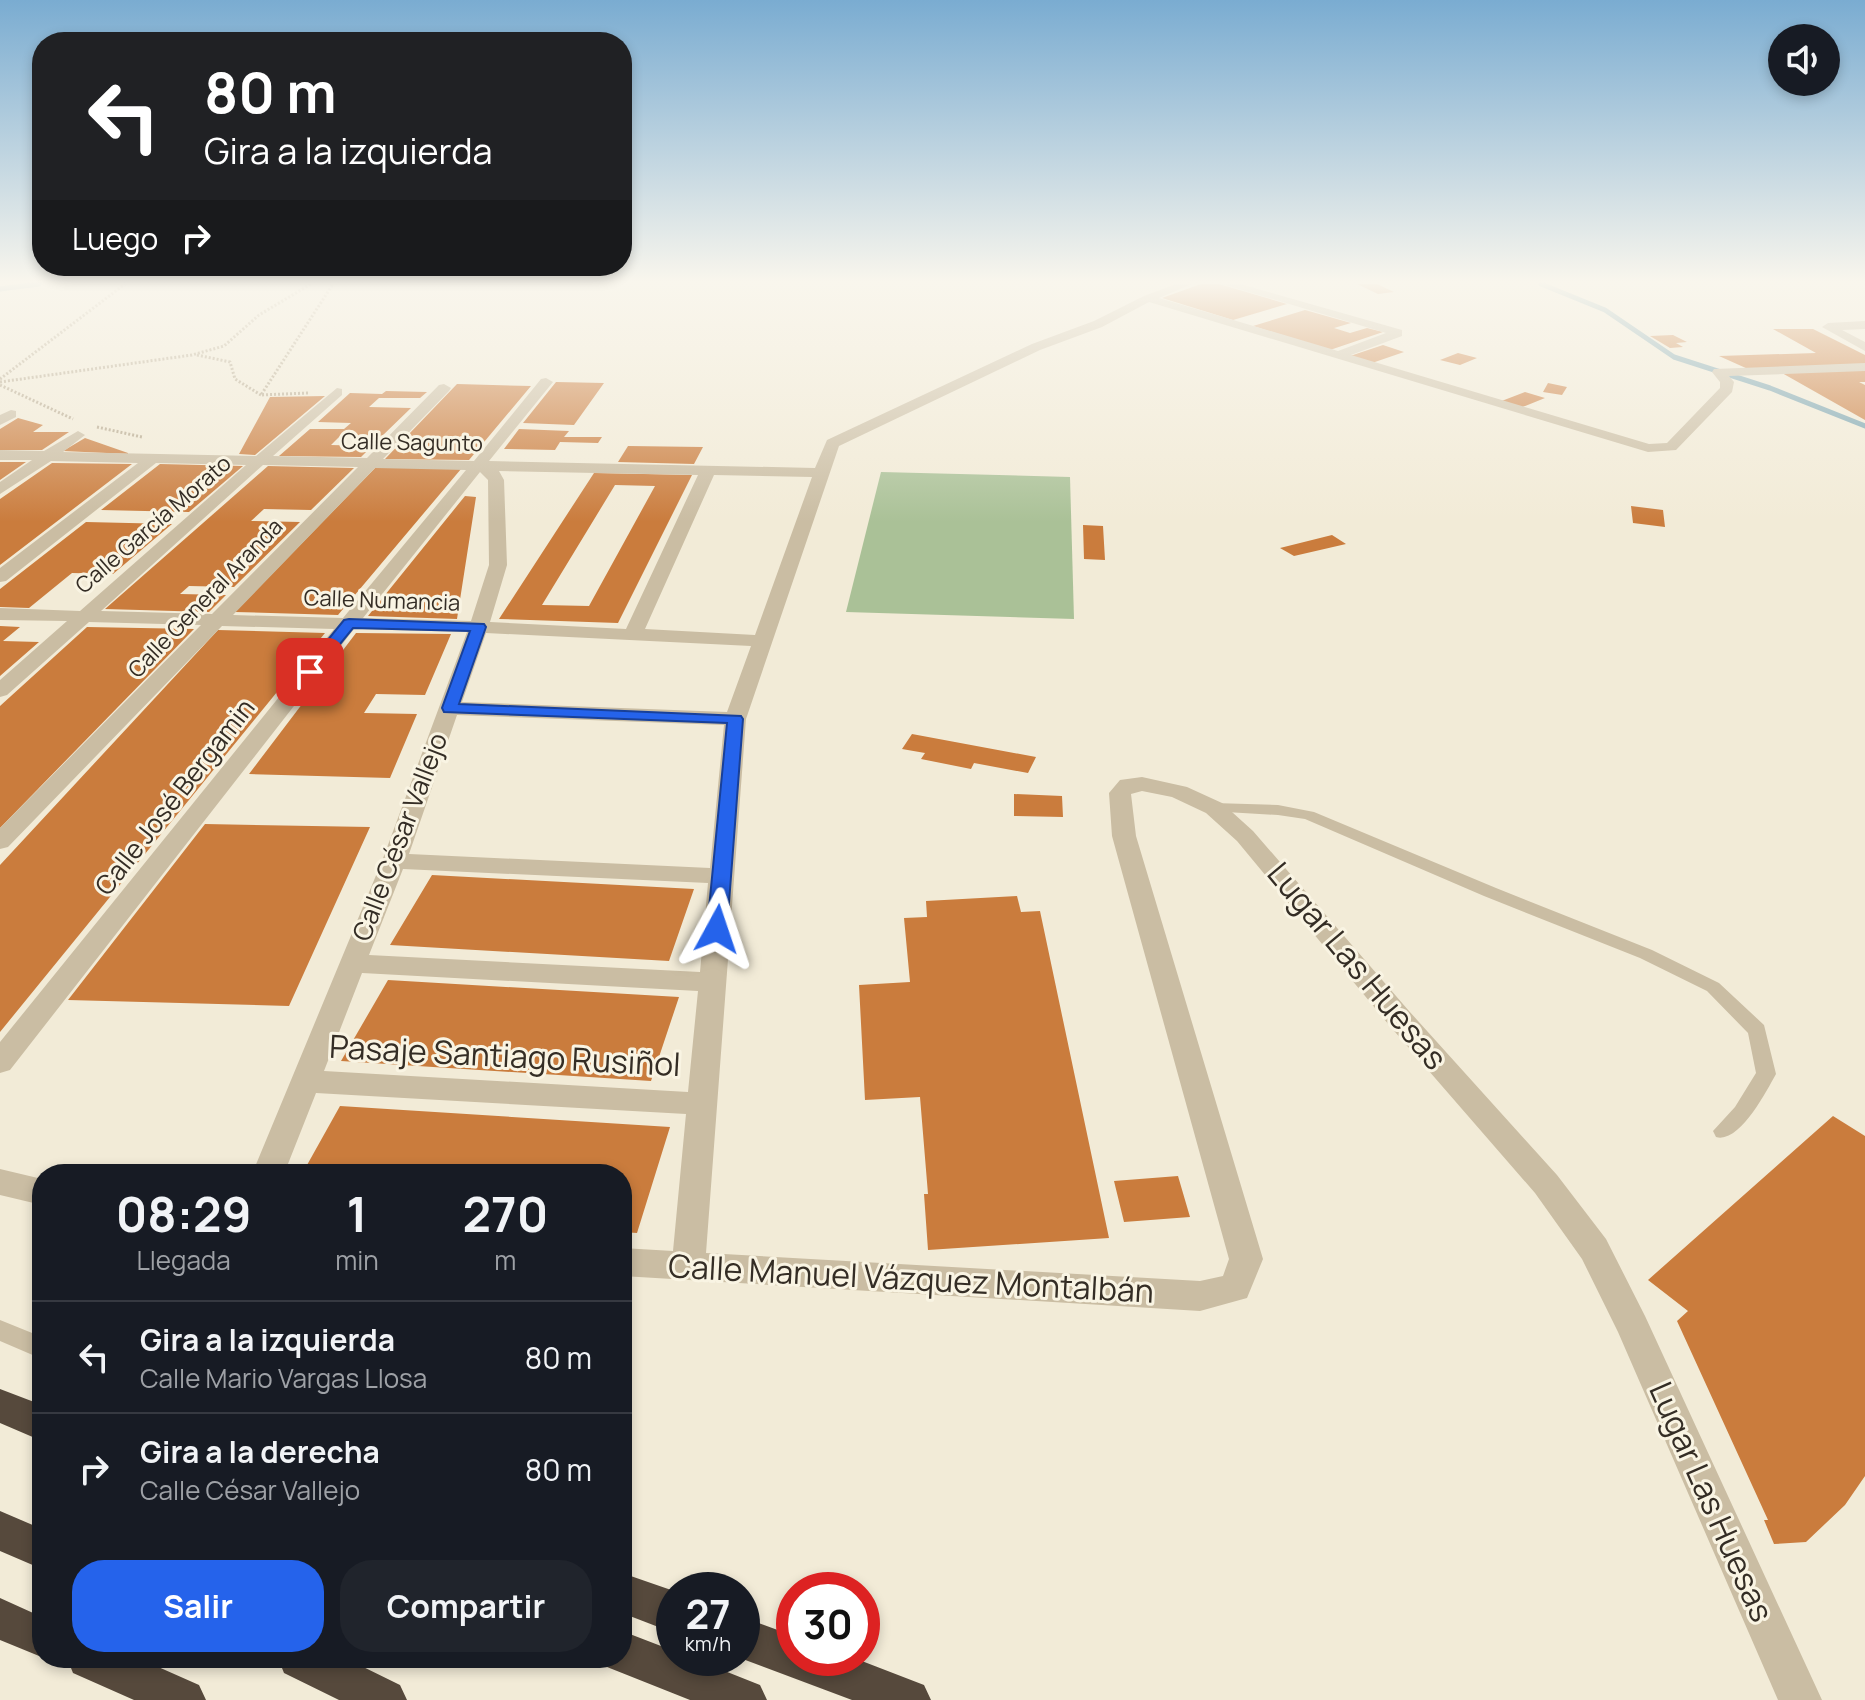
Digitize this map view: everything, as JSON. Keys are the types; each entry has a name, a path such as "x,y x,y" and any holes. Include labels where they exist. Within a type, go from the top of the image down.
{"highway":[{"path":"0,1406 32,1419"},
{"path":"0,1531 32,1545"},
{"path":"632,1597 656,1605"},
{"path":"0,1619 32,1633"},
{"path":"632,1656 745,1700"},
{"path":"111,1668 184,1700"},
{"path":"319,1668 385,1700"},
{"path":"844,1676 909,1700"}],"street":[{"path":"688,1265 735,719 761,641 832,443 1001,363"},
{"path":"1362,363 1648,448 1671,447 1727,389 1727,382 1719,372 1760,373 1865,367"},
{"name":"Calle José Bergamin","path":"0,1062 349,623 546,382"},
{"name":"Calle General Aranda","path":"0,842 444,388"},
{"name":"Calle García Morato","path":"0,691 337,392"},
{"path":"0,489 78,435"},
{"name":"Calle Sagunto","path":"0,455 822,473"},
{"path":"0,577 152,459"},
{"path":"478,466 492,471 495,486"},
{"path":"460,488 495,486 530,467"},
{"path":"633,634 708,471"},
{"name":"Calle César Vallejo","path":"272,1164 394,861 479,627 498,565 495,486"},
{"name":"Calle Numancia","path":"0,614 479,627 761,641"},
{"path":"449,708 735,719"},
{"name":"Lugar Las Huesas","path":"1200,1296 1235,1288 1246,1259 1124,836 1120,793 1128,785 1142,784 1179,792 1214,808 1245,836 1399,1018 1546,1184 1594,1249 1633,1327 1800,1700"},
{"path":"394,861 722,876"},
{"path":"352,963 713,982"},
{"name":"Pasaje Santiago Rusiñol","path":"304,1081 702,1104"},
{"path":"0,1182 32,1190"},
{"name":"Calle Manuel Vázquez Montalbán","path":"632,1262 1200,1296"}],"lane":[{"path":"1214,808 1278,810 1309,815 1646,954 1713,987 1757,1030 1766,1074 1742,1112 1723,1131"},
{"path":"0,1330 32,1344"}],"path":[{"path":"0,380 22,363"},
{"path":"0,380 128,363"},
{"path":"230,363 235,379 261,395 337,392"},
{"path":"261,395 282,363"}],"green space":[{"path":"881,472 1070,477 1074,619 846,612"}],"building":[{"path":"1735,363 1865,363 1865,365 1748,369"},
{"path":"1865,370 1865,382 1859,382 1865,385 1865,420 1782,373"},
{"path":"556,382 604,383 574,425 523,423"},
{"path":"1548,383 1567,387 1562,395 1543,392"},
{"path":"457,384 531,386 469,460 385,459"},
{"path":"386,391 427,392 420,398 379,398 369,407 411,408 381,437 340,436 331,445 372,446 361,457 279,456 310,429 344,429 351,423 318,422 350,393 382,394"},
{"path":"1525,392 1545,398 1520,408 1499,402"},
{"path":"325,396 255,455 239,454 270,397"},
{"path":"18,418 43,425 33,432 69,432 42,450 0,450 0,429"},
{"path":"519,429 569,431 564,437 602,437 598,443 560,442 555,450 504,449"},
{"path":"85,438 128,453 128,454 63,451"},
{"path":"628,446 703,447 694,464 618,462"},
{"path":"0,462 26,462 0,480"},
{"path":"52,463 132,464 0,565 0,499"},
{"path":"160,464 243,466 189,512 101,510"},
{"path":"268,466 354,468 311,510 264,509 251,521 300,522 234,587 189,586 180,594 226,595 209,612 105,609"},
{"path":"376,467 461,469 338,615 235,612"},
{"path":"594,473 692,475 618,623 499,619","holes":["615,485 655,486 589,606 542,605"]},
{"path":"465,496 476,497 457,619 368,616"},
{"path":"1631,506 1663,510 1665,527 1633,523"},
{"path":"86,522 172,524 113,574 72,573 29,608 0,607 0,589"},
{"path":"1083,525 1103,526 1105,560 1084,559"},
{"path":"1332,535 1346,544 1294,556 1280,548"},
{"path":"0,626 20,627 3,641 39,642 0,676"},
{"path":"87,627 194,629 0,828 0,706"},
{"path":"218,630 325,633 0,1032 0,865"},
{"path":"356,633 451,634 425,695 376,694 364,713 417,714 390,778 249,774"},
{"path":"912,734 1036,757 1028,773 974,763 971,769 921,759 925,753 902,749"},
{"path":"1014,794 1062,796 1063,817 1014,816"},
{"path":"205,824 370,827 289,1006 68,1000"},
{"path":"432,875 694,889 669,961 390,945"},
{"path":"1017,896 1021,912 1040,911 1109,1238 928,1250 924,1194 928,1194 920,1097 865,1100 859,985 910,982 904,918 927,917 926,901"},
{"path":"388,980 679,997 651,1081 341,1061"},
{"path":"340,1106 670,1127 637,1233 632,1233 632,1164 308,1164"},
{"path":"1833,1116 1865,1136 1865,1476 1845,1505 1806,1542 1774,1544 1764,1520 1768,1520 1677,1321 1688,1311 1648,1280"},
{"path":"1178,1176 1190,1217 1124,1222 1114,1181"}],"waterway":[{"path":"1694,363 1770,388 1865,426"}],"route":[{"path":"310,672 349,623 479,627 449,708 735,719 717,929"}]}
